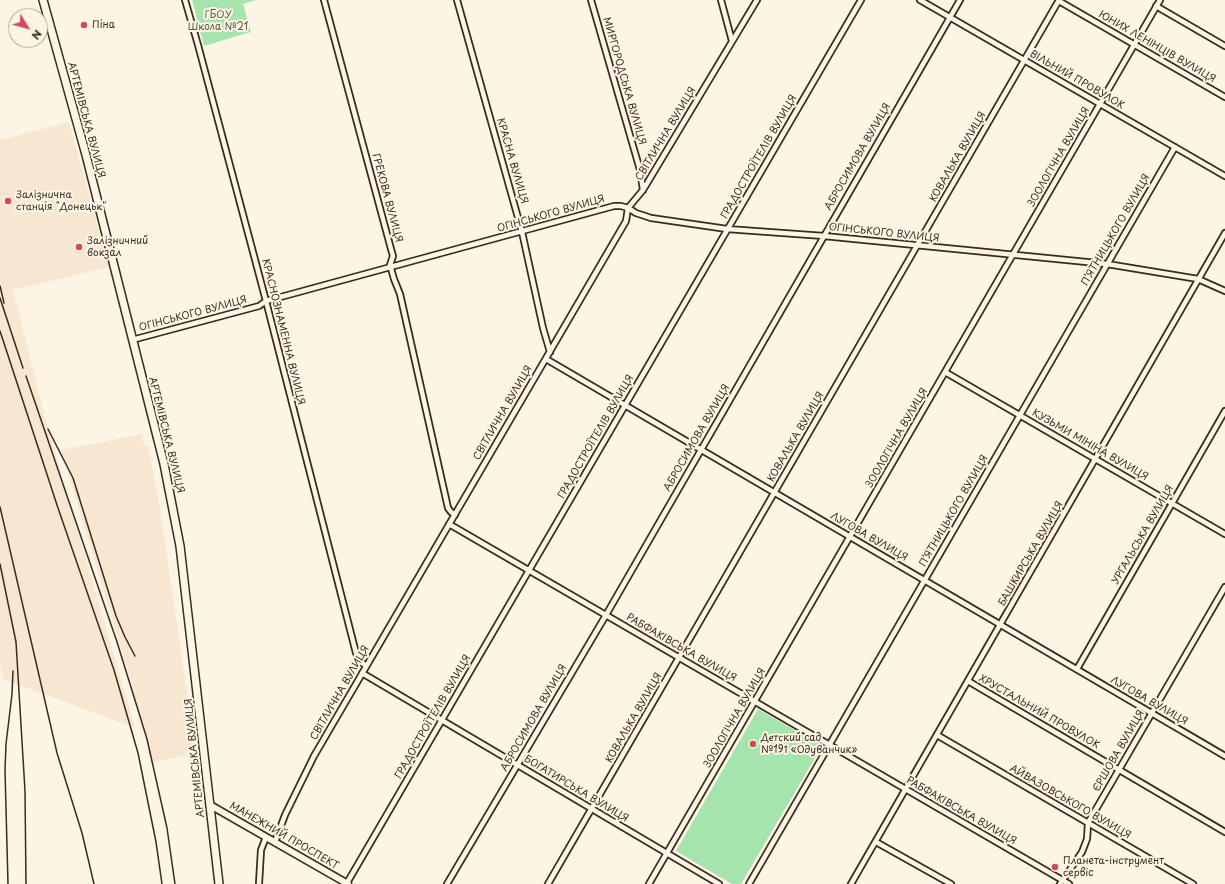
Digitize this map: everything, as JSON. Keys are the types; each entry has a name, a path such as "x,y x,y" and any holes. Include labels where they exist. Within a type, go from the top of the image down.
{"main road":[{"name":"АРТЕМІВСЬКА ВУЛИЦЯ","path":"43,0 83,141 164,464 180,546 220,884"}],"street":[{"name":"КРАСНОЗНАМЕННА ВУЛИЦЯ","path":"185,0 266,301 356,653 360,661 366,666"},
{"name":"ГРЕКОВА ВУЛИЦЯ","path":"324,0 393,256 390,265 400,294 448,508 454,515"},
{"name":"КРАСНА ВУЛИЦЯ","path":"457,0 522,232 543,328 550,352"},
{"name":"МИРГОРОДСЬКА ВУЛИЦЯ","path":"591,0 640,170 643,190"},
{"path":"721,0 732,40"},
{"name":"СВІТЛИЧНА ВУЛИЦЯ","path":"275,842 285,815 314,756 626,221 628,208 643,190 757,0"},
{"name":"ГРАДОСТРОЇТЕЛIВ ВУЛИЦЯ","path":"347,884 861,0"},
{"name":"ВІЛЬНИЙ ПРОВУЛОК","path":"920,0 1225,176"},
{"name":"АБРОСИМОВА ВУЛИЦЯ","path":"447,884 606,615 960,0"},
{"name":"ЗООЛОГІЧНА ВУЛИЦЯ","path":"649,884 1160,0"},
{"name":"ЮНИХ ЛЕНІНЦІВ ВУЛИЦЯ","path":"1059,1 1225,97"},
{"name":"КОВАЛЬКА ВУЛИЦЯ","path":"548,884 1059,1"},
{"path":"1156,6 1225,46"},
{"name":"П’ЯТНИЦЬКОГО ВУЛИЦЯ","path":"750,884 1175,147"},
{"name":"ОГІНСЬКОГО ВУЛИЦЯ","path":"132,340 259,306 266,301 614,206 628,208 636,213 651,218 727,230 824,236 1107,264 1198,280 1225,291"},
{"name":"БАШКИРСЬКА ВУЛИЦЯ","path":"852,884 1225,233"},
{"name":"ЛУГОВА ВУЛИЦЯ","path":"546,359 1225,756"},
{"name":"КУЗЬМИ МІНІНА ВУЛИЦЯ","path":"945,372 1225,534"},
{"name":"УРГАЛЬСЬКА ВУЛИЦЯ","path":"1077,669 1225,411"},
{"name":"РАБФАКІВСЬКА ВУЛИЦЯ","path":"449,524 755,701 1061,882 1069,884"},
{"name":"ЄРШОВА ВУЛИЦЯ","path":"1061,882 1082,852 1087,839 1088,823 1225,587"},
{"name":"БОГАТИРСЬКА ВУЛИЦЯ","path":"362,673 719,884"},
{"name":"ХРУСТАЛЬНИЙ ПРОВУЛОК","path":"968,681 1225,832"},
{"name":"АЙВАЗОВСЬКОГО ВУЛИЦЯ","path":"937,735 1194,884"},
{"name":"МАНЕЖНИЙ ПРОСПЕКТ","path":"210,805 347,884"},
{"path":"259,884 261,850 266,837"},
{"path":"876,842 951,884"}],"shaded area":[{"path":"69,122 109,267 13,290 45,418 135,728 3,679 0,664 0,140"},
{"path":"142,434 144,446 148,446 159,502 196,753 152,763 127,668 61,450"}],"green space":[{"name":"ГБОУ Школа №21","path":"192,0 256,0 243,4 251,32 204,46"},
{"path":"758,709 822,746 741,884 732,884 676,851"}],"railway":[{"path":"0,286 4,303"},
{"path":"0,298 23,368"},
{"path":"0,331 58,508 114,670 138,753 156,842 162,884"},
{"path":"26,376 117,642 147,739 167,828 175,884"},
{"path":"48,429 73,478 116,616 135,656"},
{"path":"0,507 57,753 82,833 94,884"},
{"path":"0,564 16,642 25,791 26,884"},
{"path":"8,884 5,770 13,671"}],"place":[{"name":"Піна","path":"84,25"},
{"name":"Залізнична станція \"Донецьк\"","path":"8,201"},
{"name":"Залізничний вокзал","path":"79,247"},
{"name":"Детский сад №191 «Одуванчик»","path":"753,744"},
{"name":"Планета-інструмент сервіс","path":"1055,867"}]}
